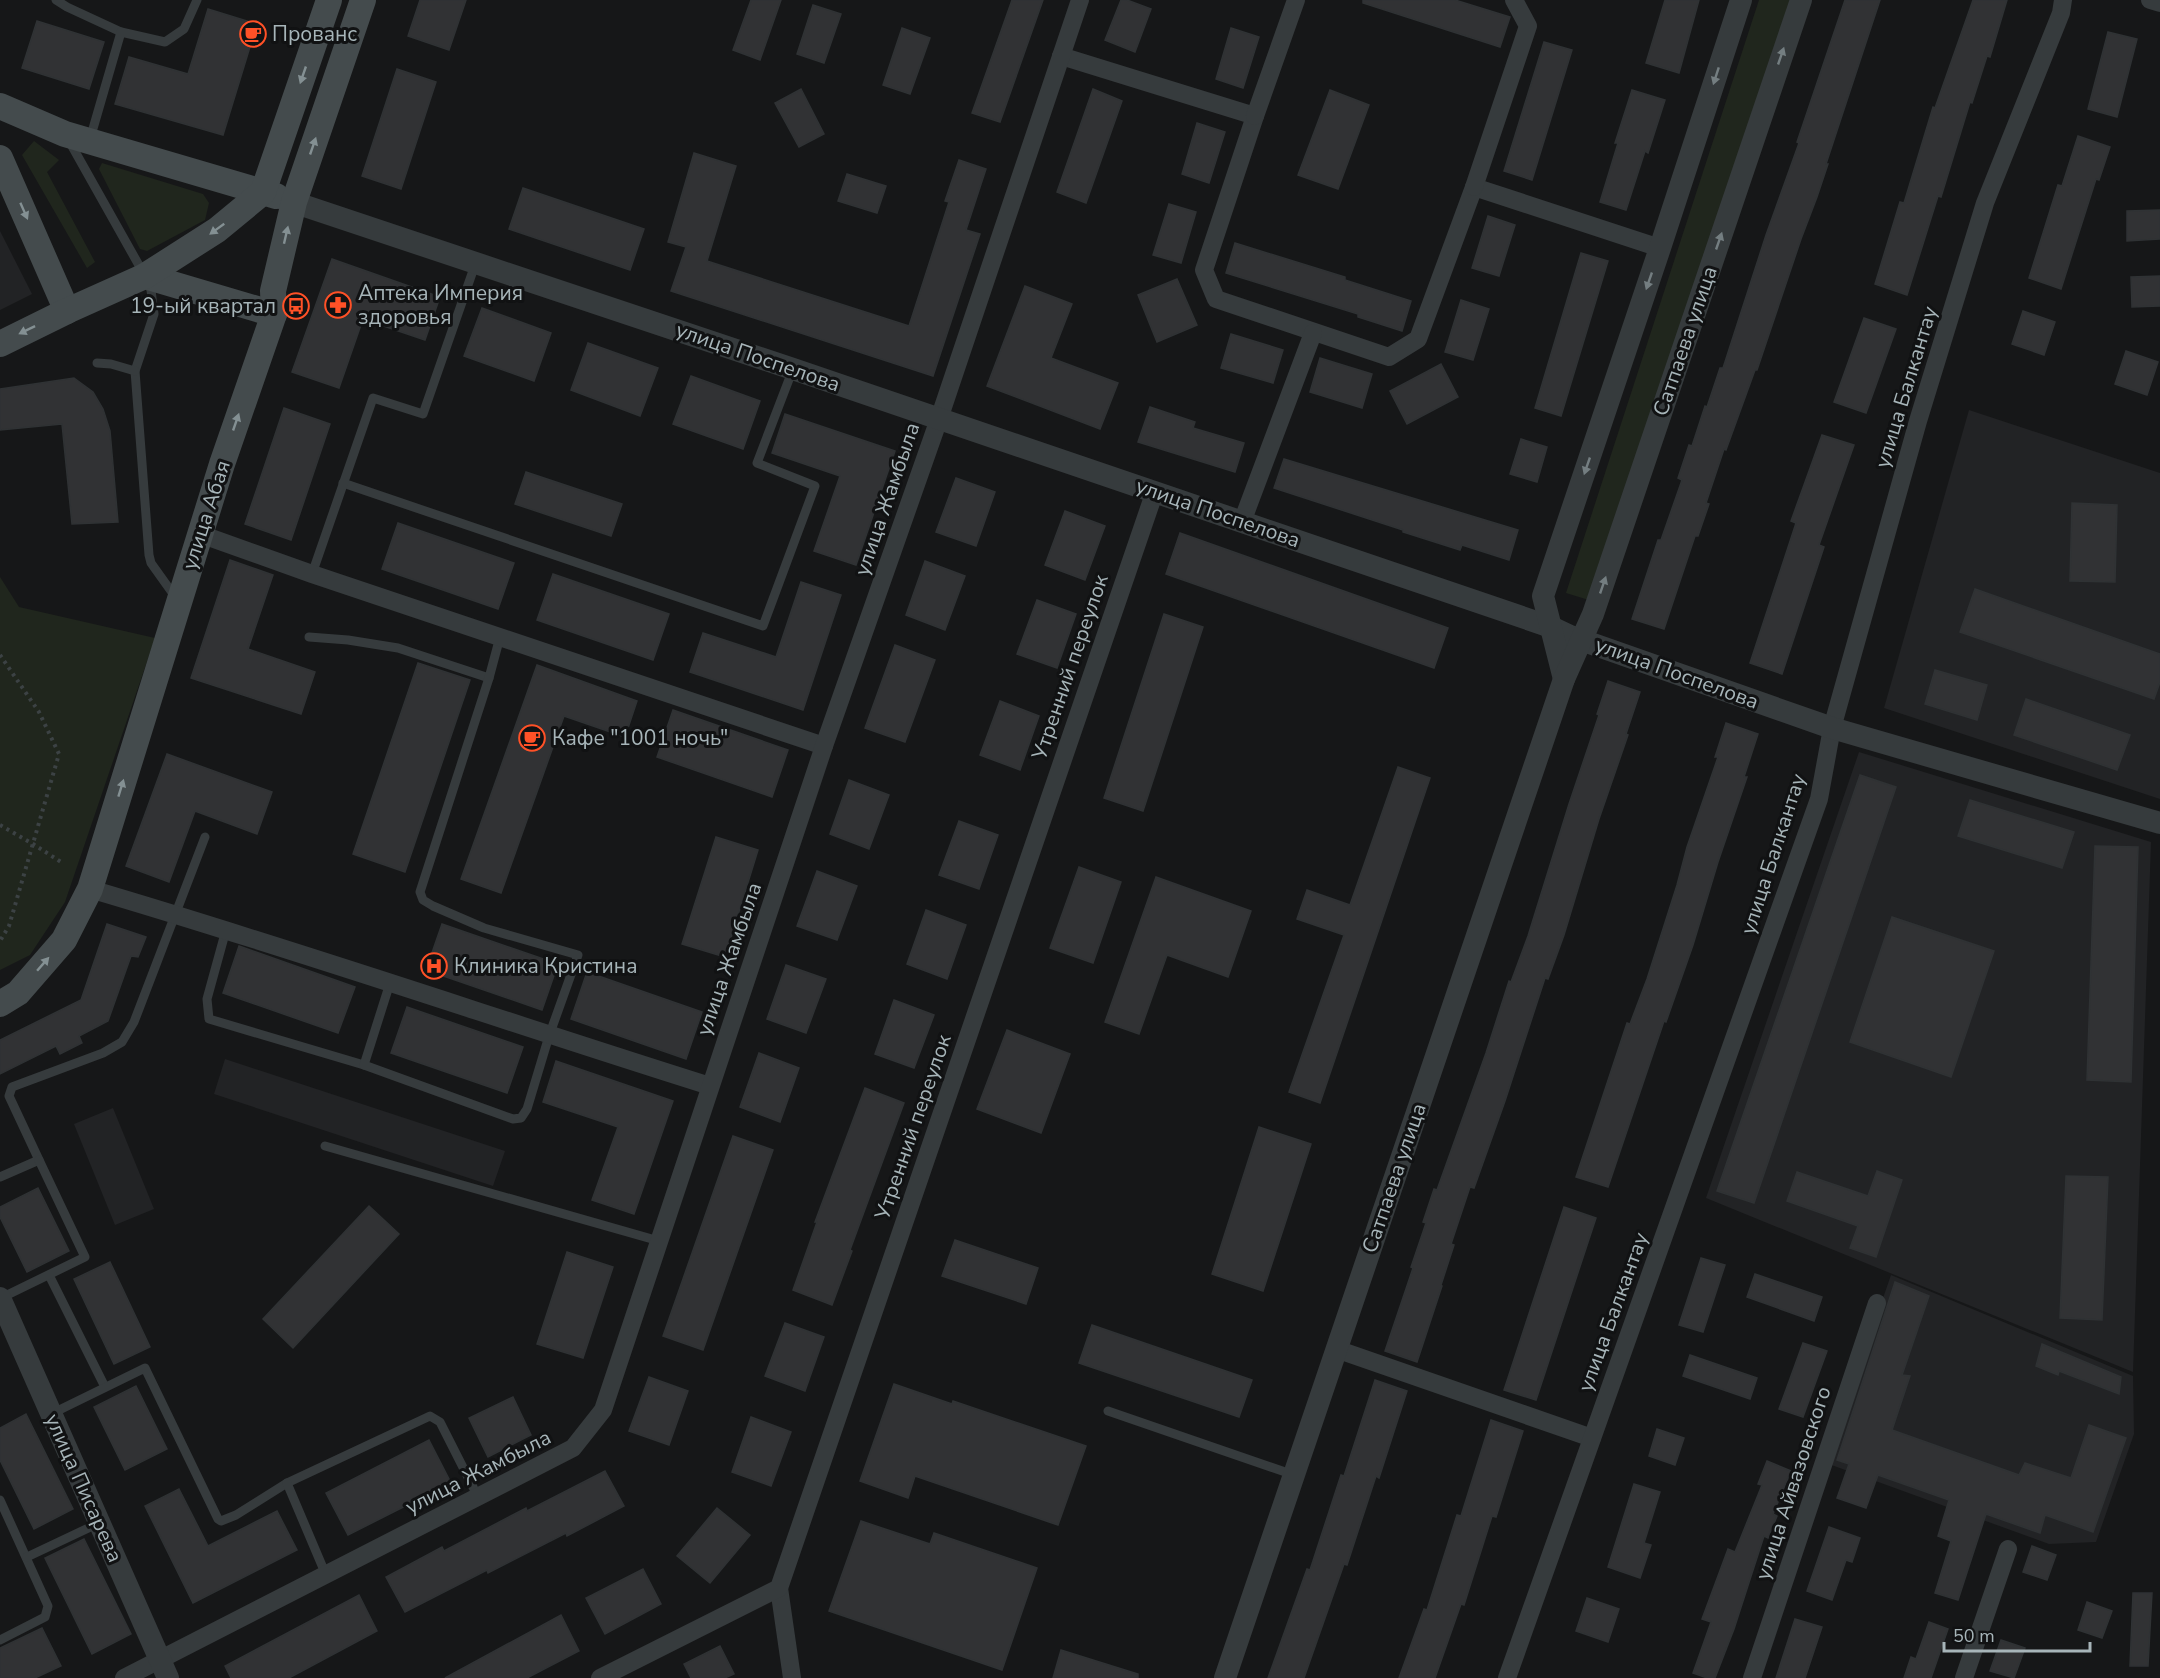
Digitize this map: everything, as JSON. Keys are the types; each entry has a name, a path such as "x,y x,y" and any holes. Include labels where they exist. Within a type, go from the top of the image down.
{"main road":[{"name":"улица Абая","path":"0,1004 18,993 64,940 90,889 178,602 274,314 278,197 329,0"},
{"name":"улица Абая","path":"278,197 363,0"},
{"path":"0,106 77,138 278,197"},
{"path":"0,158 67,310"},
{"path":"0,344 67,310 146,276 217,230 278,197"},
{"path":"146,276 274,314"}],"street":[{"name":"улица Жамбыла","path":"124,1678 164,1670 326,1575 573,1448 603,1410 824,746 939,419 1080,0"},
{"path":"1296,0 1254,116 1204,270 1216,299 1389,357 1418,339 1474,187 1528,26 1514,0"},
{"path":"1564,679 1543,596 1741,0"},
{"name":"Сатпаева улица","path":"1226,1678 1564,679 1593,614 1801,0"},
{"name":"улица Балкантау","path":"1507,1678 1818,799 1832,729 1918,421 1986,203 2061,13 2063,0"},
{"path":"2150,0 2160,3"},
{"path":"1061,56 1254,116"},
{"path":"1474,187 1660,248"},
{"name":"улица Поспелова","path":"278,197 1155,491 1551,627 1832,729 2160,823"},
{"path":"1242,522 1313,333"},
{"name":"Утренний переулок","path":"779,1588 1155,491"},
{"path":"200,534 312,574 824,746"},
{"path":"90,889 177,914 710,1086"},
{"name":"улица Писарева","path":"0,1298 164,1670"},
{"name":"улица Айвазовского","path":"1752,1678 1877,1303"},
{"path":"1336,1349 1592,1438"},
{"path":"1965,1678 2008,1549"},
{"path":"600,1678 779,1588 792,1678"}],"lane":[{"path":"56,0 121,32 165,42 184,29 197,0"},
{"path":"121,32 77,138 152,290 154,314 135,371 149,555 151,562 178,602"},
{"path":"312,574 373,398 423,414 476,262"},
{"path":"96,363 111,364 135,371"},
{"path":"343,483 763,626 815,486 757,463 793,369"},
{"path":"309,637 348,640 398,648 489,678"},
{"path":"226,930 207,999 209,1019 364,1065 513,1119 521,1118 527,1109 549,1035 578,955 484,928 433,906 423,900 420,892 500,637"},
{"path":"0,1298 85,1257 9,1096 12,1087 104,1053 122,1042 134,1022 205,837"},
{"path":"364,1065 390,984"},
{"path":"325,1146 659,1240"},
{"path":"0,1178 39,1160"},
{"path":"49,1275 105,1387"},
{"path":"51,1414 145,1368 218,1519 231,1518 287,1483 430,1416 440,1422 478,1497"},
{"path":"1108,1411 1294,1475"},
{"path":"287,1483 326,1575"},
{"path":"0,1500 48,1606 45,1617 0,1640"},
{"path":"27,1557 99,1523"}],"path":[{"path":"0,655 39,712 59,754 9,926 0,941"},
{"path":"0,825 61,862"}],"shaded area":[{"path":"1759,0 1799,0 1602,604 1566,593"},
{"path":"34,141 59,160 47,172 95,262 87,268 22,155"},
{"path":"102,163 203,194 209,203 205,220 147,251 140,249 99,169"},
{"path":"0,231 32,294 0,310"},
{"path":"1969,410 2160,473 2160,799 1884,708"},
{"path":"0,577 19,607 155,638 65,902 30,955 0,970"},
{"path":"1859,752 2151,842 2133,1372 1706,1198"},
{"path":"225,1059 505,1151 493,1186 214,1094"},
{"path":"113,1108 154,1209 115,1225 74,1124"},
{"path":"1891,1275 2133,1376 2134,1434 2096,1542 2049,1544 1826,1463"}],"building":[{"path":"420,0 466,0 449,50 408,36"},
{"path":"751,0 781,0 760,60 733,50"},
{"path":"1012,0 1043,0 1000,122 972,113"},
{"path":"1121,0 1151,9 1135,52 1105,40"},
{"path":"1363,0 1455,0 1510,17 1500,47 1363,3"},
{"path":"1665,0 1699,0 1679,73 1646,63"},
{"path":"1845,0 1880,0 1817,197 1757,370 1755,370 1726,450 1724,449 1706,503 1709,504 1698,536 1695,536 1664,629 1632,619 1658,540 1661,540 1682,480 1678,478 1689,445 1692,446 1720,368 1723,368"},
{"path":"1973,0 2007,0 1990,57 1987,56 1972,103 1970,102 1941,197 1938,196 1907,295 1875,284 1900,202 1904,203 1933,107 1935,108"},
{"path":"813,5 841,14 824,63 797,54"},
{"path":"208,9 257,24 223,135 115,104 129,57 188,74"},
{"path":"37,21 104,42 89,89 22,68"},
{"path":"902,28 930,38 910,94 883,85"},
{"path":"1231,28 1259,37 1243,88 1216,79"},
{"path":"2108,32 2137,39 2117,117 2088,109"},
{"path":"1544,42 1572,50 1532,180 1504,171"},
{"path":"397,69 436,82 401,189 362,176"},
{"path":"801,89 824,134 799,147 775,103"},
{"path":"1093,89 1122,101 1086,203 1057,192"},
{"path":"1330,90 1369,105 1338,189 1298,175"},
{"path":"1632,90 1665,100 1648,153 1645,151 1626,210 1600,202"},
{"path":"1197,123 1225,132 1209,183 1182,174"},
{"path":"2078,136 2110,147 2099,180 2096,179 2061,289 2029,278 2058,185 2062,186"},
{"path":"694,153 736,166 707,261 909,326 949,202 945,201 959,160 986,169 966,230 980,234 933,376 671,291 686,247 668,242"},
{"path":"847,174 886,186 877,213 838,201"},
{"path":"523,188 644,229 630,270 509,229"},
{"path":"1169,204 1196,212 1181,263 1153,255"},
{"path":"2160,210 2160,239 2127,241 2127,211"},
{"path":"1488,216 1515,225 1499,276 1472,268"},
{"path":"1235,243 1345,277 1345,280 1411,301 1402,331 1358,317 1358,314 1226,273"},
{"path":"1581,253 1608,261 1561,416 1535,408"},
{"path":"332,259 440,297 425,340 363,319 339,388 292,372"},
{"path":"2160,276 2160,306 2132,307 2131,277"},
{"path":"1177,279 1197,325 1157,342 1138,295"},
{"path":"1025,286 1072,304 1051,358 1118,383 1100,429 987,386"},
{"path":"1461,300 1489,309 1473,360 1445,352"},
{"path":"482,308 551,333 534,381 464,356"},
{"path":"2023,311 2055,322 2044,355 2012,344"},
{"path":"1864,318 1896,329 1866,413 1834,402"},
{"path":"1231,334 1283,350 1273,383 1221,368"},
{"path":"588,343 658,368 640,416 571,390"},
{"path":"2126,351 2158,362 2147,395 2115,384"},
{"path":"1320,358 1372,374 1362,408 1310,392"},
{"path":"1441,364 1458,397 1407,424 1390,391"},
{"path":"691,376 760,401 743,449 673,424"},
{"path":"74,378 93,392 103,409 110,431 118,522 72,524 62,424 0,430 0,389"},
{"path":"1150,407 1195,422 1193,428 1244,443 1235,472 1138,442"},
{"path":"284,408 330,424 291,540 245,524"},
{"path":"785,414 895,451 856,565 814,551 840,476 772,453"},
{"path":"1822,435 1854,445 1819,545 1824,547 1782,674 1750,663 1796,523 1791,521"},
{"path":"1521,439 1547,447 1537,482 1510,474"},
{"path":"1284,459 1518,530 1509,560 1462,545 1460,550 1274,488"},
{"path":"526,472 622,504 611,536 515,504"},
{"path":"956,478 995,492 976,546 936,532"},
{"path":"2072,503 2117,505 2115,582 2070,581"},
{"path":"1065,511 1105,526 1085,580 1045,565"},
{"path":"398,523 514,563 498,609 382,569"},
{"path":"1180,533 1448,628 1434,668 1166,574"},
{"path":"230,560 273,575 248,649 315,672 301,714 191,678"},
{"path":"925,561 965,576 945,630 906,615"},
{"path":"553,574 669,614 653,660 537,620"},
{"path":"801,582 841,595 803,710 690,672 703,633 776,657"},
{"path":"1975,589 2160,654 2160,682 2154,699 1960,632"},
{"path":"1037,600 1076,614 1057,668 1017,654"},
{"path":"1164,614 1203,627 1143,811 1104,798"},
{"path":"895,645 935,660 905,742 865,728"},
{"path":"418,663 470,680 405,872 353,854"},
{"path":"537,665 637,701 625,737 564,716 501,893 461,879"},
{"path":"1935,670 1987,685 1977,720 1925,704"},
{"path":"1608,681 1640,692 1626,734 1628,735 1599,819 1564,935 1548,979 1545,978 1474,1188 1470,1187 1451,1244 1454,1245 1442,1286 1417,1362 1385,1351 1413,1268 1411,1267 1426,1223 1423,1222 1434,1189 1437,1190 1486,1053 1509,981 1511,982 1528,936"},
{"path":"2026,699 2130,735 2117,770 2014,735"},
{"path":"1000,701 1039,716 1020,770 980,755"},
{"path":"673,710 788,750 772,797 657,757"},
{"path":"1726,723 1758,734 1744,777 1747,777 1693,945 1666,1022 1664,1021 1608,1187 1576,1177 1627,1023 1630,1024 1647,979 1687,847 1718,757 1715,757"},
{"path":"167,754 272,792 257,834 195,811 169,882 126,866"},
{"path":"1398,767 1430,778 1320,1103 1289,1092 1344,935 1297,919 1307,890 1350,905"},
{"path":"1860,775 1896,787 1754,1203 1717,1191"},
{"path":"849,780 889,795 869,849 830,834"},
{"path":"1970,800 2074,832 2062,868 1958,836"},
{"path":"959,821 998,835 979,889 939,875"},
{"path":"716,837 758,850 725,957 682,944"},
{"path":"2095,846 2138,847 2131,1082 2087,1080"},
{"path":"1079,867 1121,882 1093,963 1050,948"},
{"path":"817,871 857,886 837,940 797,926"},
{"path":"1156,877 1251,911 1228,977 1167,955 1139,1034 1105,1022"},
{"path":"926,910 966,925 947,979 907,964"},
{"path":"1892,917 1994,951 1951,1077 1850,1042"},
{"path":"107,924 146,937 138,957 131,956 108,1021 79,1036 82,1043 60,1054 56,1046 0,1074 0,1040 81,1000"},
{"path":"442,924 558,964 542,1010 426,970"},
{"path":"239,946 355,987 338,1033 223,993"},
{"path":"786,965 826,979 806,1033 767,1019"},
{"path":"587,972 702,1012 686,1059 571,1019"},
{"path":"894,1000 934,1015 914,1068 875,1054"},
{"path":"407,1007 523,1047 507,1093 391,1053"},
{"path":"1007,1030 1070,1054 1041,1133 977,1109"},
{"path":"759,1053 799,1068 780,1122 740,1107"},
{"path":"556,1061 673,1101 634,1214 592,1200 618,1127 543,1102"},
{"path":"865,1088 904,1103 832,1305 793,1290 817,1222 815,1222"},
{"path":"1259,1127 1311,1144 1263,1291 1212,1274"},
{"path":"733,1136 773,1150 703,1350 663,1336"},
{"path":"1877,1171 1902,1180 1876,1257 1850,1248 1858,1226 1787,1201 1797,1172 1868,1196"},
{"path":"2066,1176 2108,1177 2102,1320 2060,1318"},
{"path":"38,1188 69,1251 27,1272 0,1217 0,1207"},
{"path":"369,1206 399,1234 293,1348 263,1319"},
{"path":"1564,1207 1596,1218 1536,1400 1504,1390"},
{"path":"955,1240 1038,1268 1026,1304 942,1276"},
{"path":"567,1252 613,1267 583,1358 537,1344"},
{"path":"1701,1258 1725,1265 1703,1332 1679,1325"},
{"path":"110,1262 150,1347 114,1364 74,1279"},
{"path":"1755,1274 1822,1297 1814,1321 1747,1297"},
{"path":"1895,1282 1929,1296 1902,1375 1910,1376 1892,1430 2019,1475 2025,1463 2071,1478 2089,1425 2126,1438 2093,1532 2045,1515 2040,1533 1986,1514 1958,1600 1935,1593 1951,1541 1938,1536 1949,1500 1878,1475 1866,1508 1837,1498 1849,1464 1837,1460"},
{"path":"785,1323 824,1337 805,1391 765,1376"},
{"path":"1092,1325 1252,1380 1239,1417 1079,1363"},
{"path":"1803,1343 1827,1351 1803,1417 1779,1409"},
{"path":"2042,1344 2121,1377 2119,1394 2059,1371 2058,1375 2036,1366"},
{"path":"1690,1355 1757,1378 1750,1399 1683,1376"},
{"path":"649,1377 688,1391 669,1445 629,1431"},
{"path":"1375,1380 1407,1391 1379,1478 1376,1476 1347,1565 1344,1564 1304,1678 1268,1678 1307,1569 1310,1570 1341,1475 1344,1476"},
{"path":"894,1384 952,1404 953,1401 1086,1446 1058,1525 915,1476 908,1498 860,1481"},
{"path":"136,1386 167,1449 125,1470 94,1407"},
{"path":"513,1397 531,1435 488,1457 469,1418"},
{"path":"26,1414 73,1509 34,1529 0,1460 0,1428"},
{"path":"751,1417 791,1432 771,1486 732,1472"},
{"path":"1491,1420 1523,1431 1496,1517 1492,1516 1464,1605 1461,1604 1435,1678 1399,1678 1424,1609 1427,1610 1457,1515 1461,1516"},
{"path":"1657,1429 1684,1438 1675,1465 1649,1456"},
{"path":"429,1440 451,1483 348,1535 326,1493"},
{"path":"1767,1461 1791,1471 1773,1514 1777,1516 1768,1538 1764,1536 1734,1629 1715,1678 1707,1678 1693,1673 1711,1622 1702,1619 1728,1549 1735,1552 1762,1485 1758,1484"},
{"path":"605,1471 624,1506 567,1536 566,1533 488,1573 487,1570 405,1612 386,1577 442,1547 444,1551 526,1508 527,1511"},
{"path":"1634,1484 1660,1492 1644,1543 1651,1545 1640,1578 1608,1567"},
{"path":"179,1489 208,1546 277,1511 297,1550 193,1603 145,1506"},
{"path":"717,1508 750,1535 710,1583 677,1556"},
{"path":"861,1521 930,1544 934,1533 1037,1568 1002,1670 829,1611"},
{"path":"1829,1527 1860,1538 1852,1562 1846,1560 1832,1600 1807,1591"},
{"path":"84,1539 131,1634 92,1654 45,1558"},
{"path":"2032,1546 2056,1555 2047,1580 2023,1572"},
{"path":"643,1569 661,1604 605,1634 586,1598"},
{"path":"2133,1593 2152,1593 2148,1666 2130,1666"},
{"path":"359,1595 377,1631 289,1678 231,1678 225,1666"},
{"path":"1587,1598 1619,1609 1608,1642 1576,1631"},
{"path":"2087,1602 2112,1611 2102,1638 2078,1630"},
{"path":"561,1615 579,1651 527,1678 445,1678"},
{"path":"1795,1619 1822,1627 1805,1678 1776,1678"},
{"path":"1929,1622 1948,1629 1931,1678 1904,1678 1911,1657 1916,1659"},
{"path":"42,1628 61,1666 35,1678 0,1678 0,1648"},
{"path":"2001,1640 2025,1648 2014,1678 1990,1671"},
{"path":"720,1646 734,1674 725,1678 691,1678 684,1664"},
{"path":"1061,1650 1138,1674 1138,1678 1053,1678"}],"place":[{"name":"Прованс","path":"253,34"},
{"name":"Аптека Империя здоровья","path":"338,305"},
{"name":"19-ый квартал","path":"296,306"},
{"name":"Кафе \"1001 ночь\"","path":"532,738"},
{"name":"Клиника Кристина","path":"434,966"}]}
